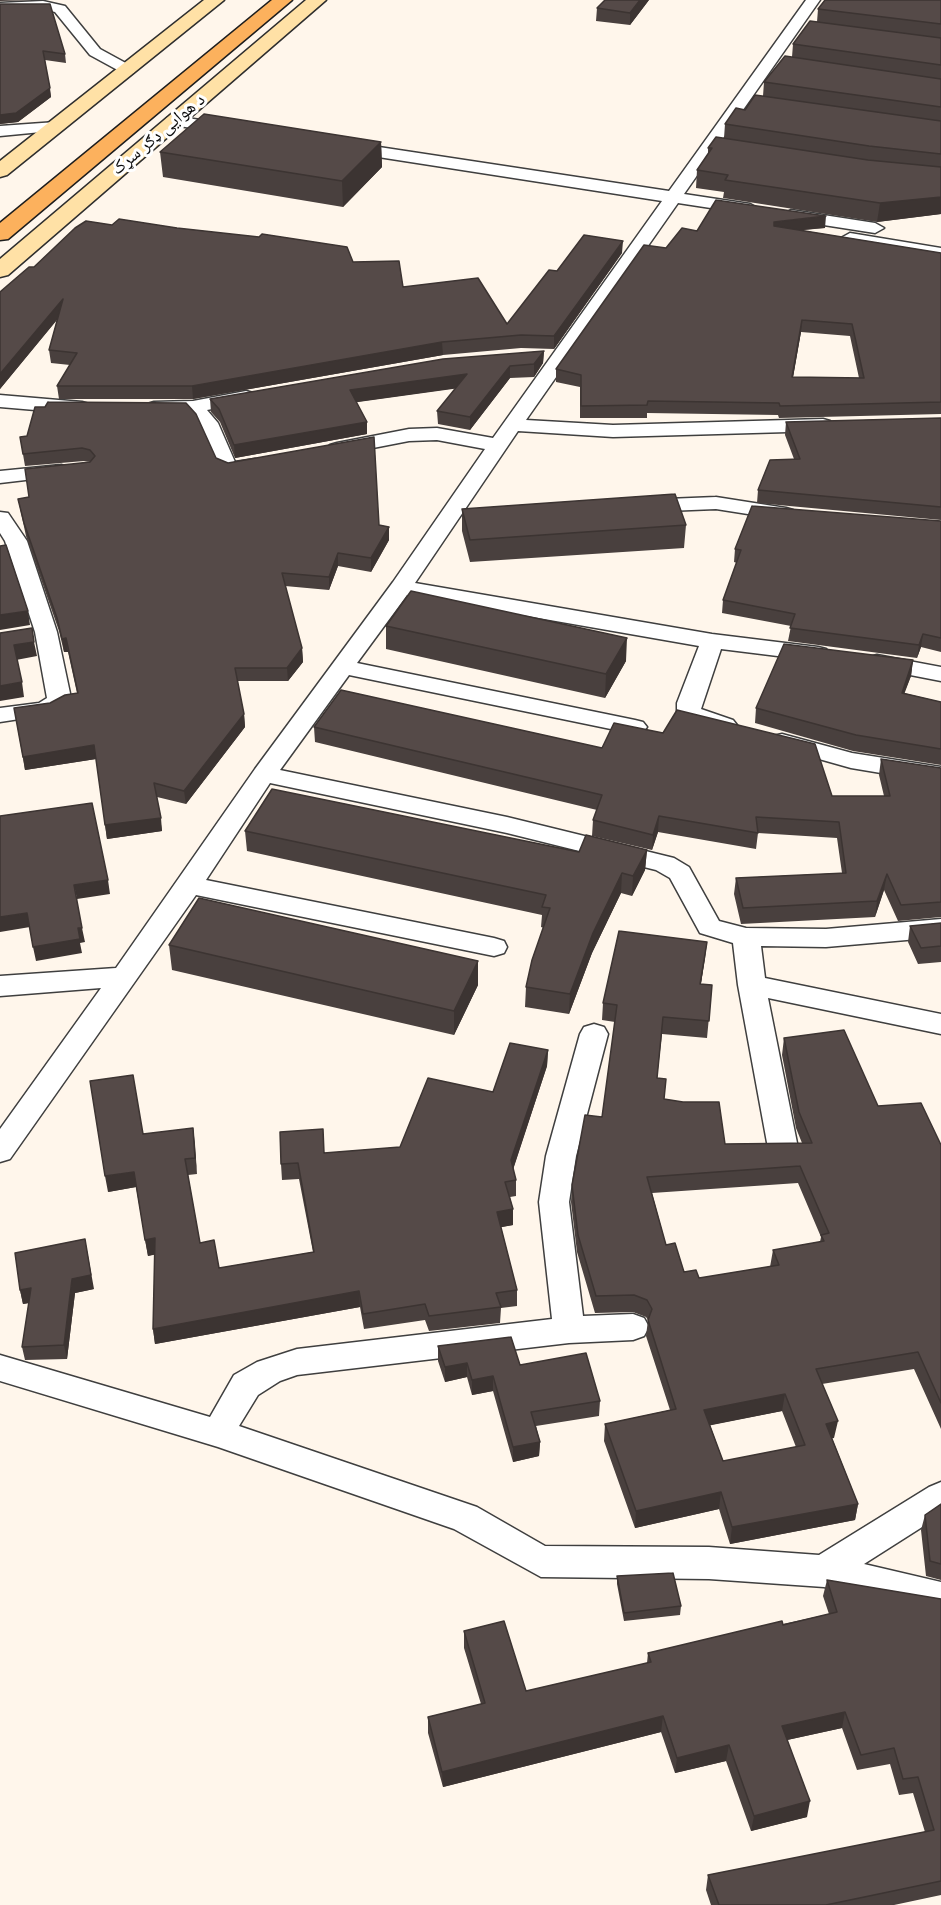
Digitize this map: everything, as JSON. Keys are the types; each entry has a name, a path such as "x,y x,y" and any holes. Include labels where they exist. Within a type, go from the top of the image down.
{"main road":[{"path":"0,171 215,0"},
{"path":"53,166 257,0"},
{"path":"0,234 282,0"},
{"name":"د هوایی ډګر سړک","path":"0,270 317,0"}],"street":[{"path":"0,1151 189,885 264,774 401,587 512,425 548,357 669,202 813,0"},
{"path":"0,7 43,5 60,9 95,52 128,70"},
{"path":"792,29 815,32"},
{"path":"767,64 790,68"},
{"path":"739,103 761,107"},
{"path":"173,121 242,131"},
{"path":"0,130 57,127"},
{"path":"334,145 770,218 941,253"},
{"path":"708,146 731,150"},
{"path":"770,218 875,228"},
{"path":"136,409 193,407 266,393"},
{"path":"0,401 103,409"},
{"path":"193,407 208,423 226,466 236,469 271,462"},
{"path":"512,425 613,431 846,424"},
{"path":"317,453 409,435 437,434 498,445"},
{"path":"0,477 84,469"},
{"path":"623,507 716,503 761,512 806,516"},
{"path":"449,515 472,514"},
{"path":"0,518 16,541 46,632 59,698 56,704 44,709 0,715"},
{"path":"401,587 712,641 910,666 941,674"},
{"path":"23,636 46,632"},
{"path":"712,641 689,703 689,711 697,717 851,760 941,775"},
{"path":"344,667 635,727"},
{"path":"264,774 507,825 665,864 680,873 709,927 746,937 826,938 941,928"},
{"path":"189,885 494,947"},
{"path":"746,937 752,986 783,1148"},
{"path":"0,986 124,976"},
{"path":"752,986 941,1024"},
{"path":"569,1330 554,1202 561,1156 594,1034"},
{"path":"218,1433 246,1385 269,1371 297,1362 569,1330 633,1327"},
{"path":"0,1368 218,1433 465,1518 541,1561 710,1563 824,1571 941,1598"},
{"path":"824,1571 941,1497"}],"building":[{"path":"605,0 640,0 630,13 597,8"},
{"path":"825,0 941,0 941,24 818,9"},
{"path":"0,4 50,4 65,54 43,51 50,88 16,113 0,115"},
{"path":"810,21 941,38 941,65 793,44"},
{"path":"785,56 941,79 941,107 764,82"},
{"path":"755,95 941,121 941,154 869,146 725,124 736,108 745,110"},
{"path":"204,114 381,142 342,181 160,152"},
{"path":"716,137 868,160 941,167 941,197 880,203 725,180 728,175 697,170 712,148 708,148"},
{"path":"716,200 826,216 774,222 774,226 941,253 941,402 780,406 779,403 648,401 647,405 581,406 581,375 556,369 644,245 666,248 682,228 697,231","holes":["802,320 852,324 864,378 792,377"]},
{"path":"119,219 259,237 262,234 347,247 353,262 399,261 403,287 478,278 507,324 549,270 557,271 584,235 623,241 554,336 521,335 442,342 192,386 57,386 77,353 49,350 63,299 0,374 0,292 29,267 34,267 75,228 86,221 112,225"},
{"path":"544,351 534,364 510,366 470,417 437,411 467,374 350,390 367,422 234,445 219,409 210,399 443,359"},
{"path":"48,402 186,403 196,414 216,458 228,463 374,437 379,525 389,527 371,558 338,553 329,577 282,573 302,648 287,668 235,668 244,714 184,791 154,783 161,818 105,825 94,745 23,757 14,708 50,703 65,695 78,693 66,638 62,639 18,499 29,497 25,469 90,462 95,456 90,450 82,448 23,454 20,437 27,436 35,407 45,407"},
{"path":"941,418 941,507 758,490 770,460 800,459 786,422"},
{"path":"675,494 686,525 470,540 462,509"},
{"path":"752,506 941,521 941,638 923,634 919,645 790,628 795,614 723,600 741,550 735,549"},
{"path":"6,545 28,611 0,615 0,546"},
{"path":"411,591 627,638 606,674 386,626"},
{"path":"32,628 34,642 14,645 22,682 0,686 0,633"},
{"path":"784,644 913,660 902,693 941,702 941,749 856,735 756,708"},
{"path":"341,690 602,748 614,723 663,733 677,710 815,744 832,796 890,796 881,759 941,768 941,902 901,905 887,874 877,901 743,908 736,878 846,873 839,822 756,817 758,833 659,816 653,835 593,820 602,795 314,727"},
{"path":"272,789 579,852 586,835 647,850 633,876 622,873 593,933 570,994 526,987 532,960 550,908 542,907 546,895 245,831"},
{"path":"92,803 108,880 74,885 82,928 78,928 80,939 33,947 27,913 0,917 0,816"},
{"path":"199,898 478,961 454,1011 169,945"},
{"path":"941,923 941,946 921,948 910,926"},
{"path":"619,931 707,942 700,984 712,985 709,1021 663,1017 657,1078 666,1079 664,1099 683,1102 719,1102 725,1144 812,1143 799,1112 784,1038 844,1030 878,1106 921,1103 941,1145 941,1403 918,1352 816,1369 838,1421 826,1424 858,1504 732,1527 721,1492 636,1511 605,1424 676,1409 648,1320 652,1309 647,1300 634,1295 596,1296 578,1235 572,1185 585,1115 602,1117 617,1005 603,1003","holes":["800,1166 829,1233 821,1235 824,1241 773,1250 779,1265 699,1278 696,1270 684,1272 675,1243 666,1245 647,1177","785,1394 805,1445 723,1461 704,1410"]},
{"path":"510,1043 548,1050 511,1160 516,1180 505,1182 513,1209 497,1212 517,1290 496,1293 501,1307 429,1316 425,1304 363,1314 359,1291 153,1329 155,1238 145,1240 134,1172 105,1176 90,1081 133,1075 143,1134 193,1128 195,1158 185,1159 200,1243 214,1240 219,1268 314,1252 298,1163 281,1164 280,1132 323,1129 324,1153 400,1147 428,1078 493,1092"},
{"path":"85,1239 91,1275 72,1279 64,1345 22,1347 31,1288 20,1290 15,1253"},
{"path":"511,1337 520,1365 586,1353 600,1401 531,1412 540,1442 513,1447 493,1376 472,1380 467,1363 445,1367 438,1346"},
{"path":"941,1504 941,1564 930,1561 925,1515"},
{"path":"673,1573 681,1606 624,1613 617,1576"},
{"path":"827,1580 941,1599 941,1881 826,1905 719,1905 708,1875 934,1830 918,1777 903,1779 894,1748 861,1755 845,1712 782,1726 810,1801 754,1816 729,1745 677,1758 663,1716 442,1772 428,1717 485,1703 464,1631 504,1621 526,1691 651,1662 648,1653 782,1621 783,1625 837,1612"}]}
